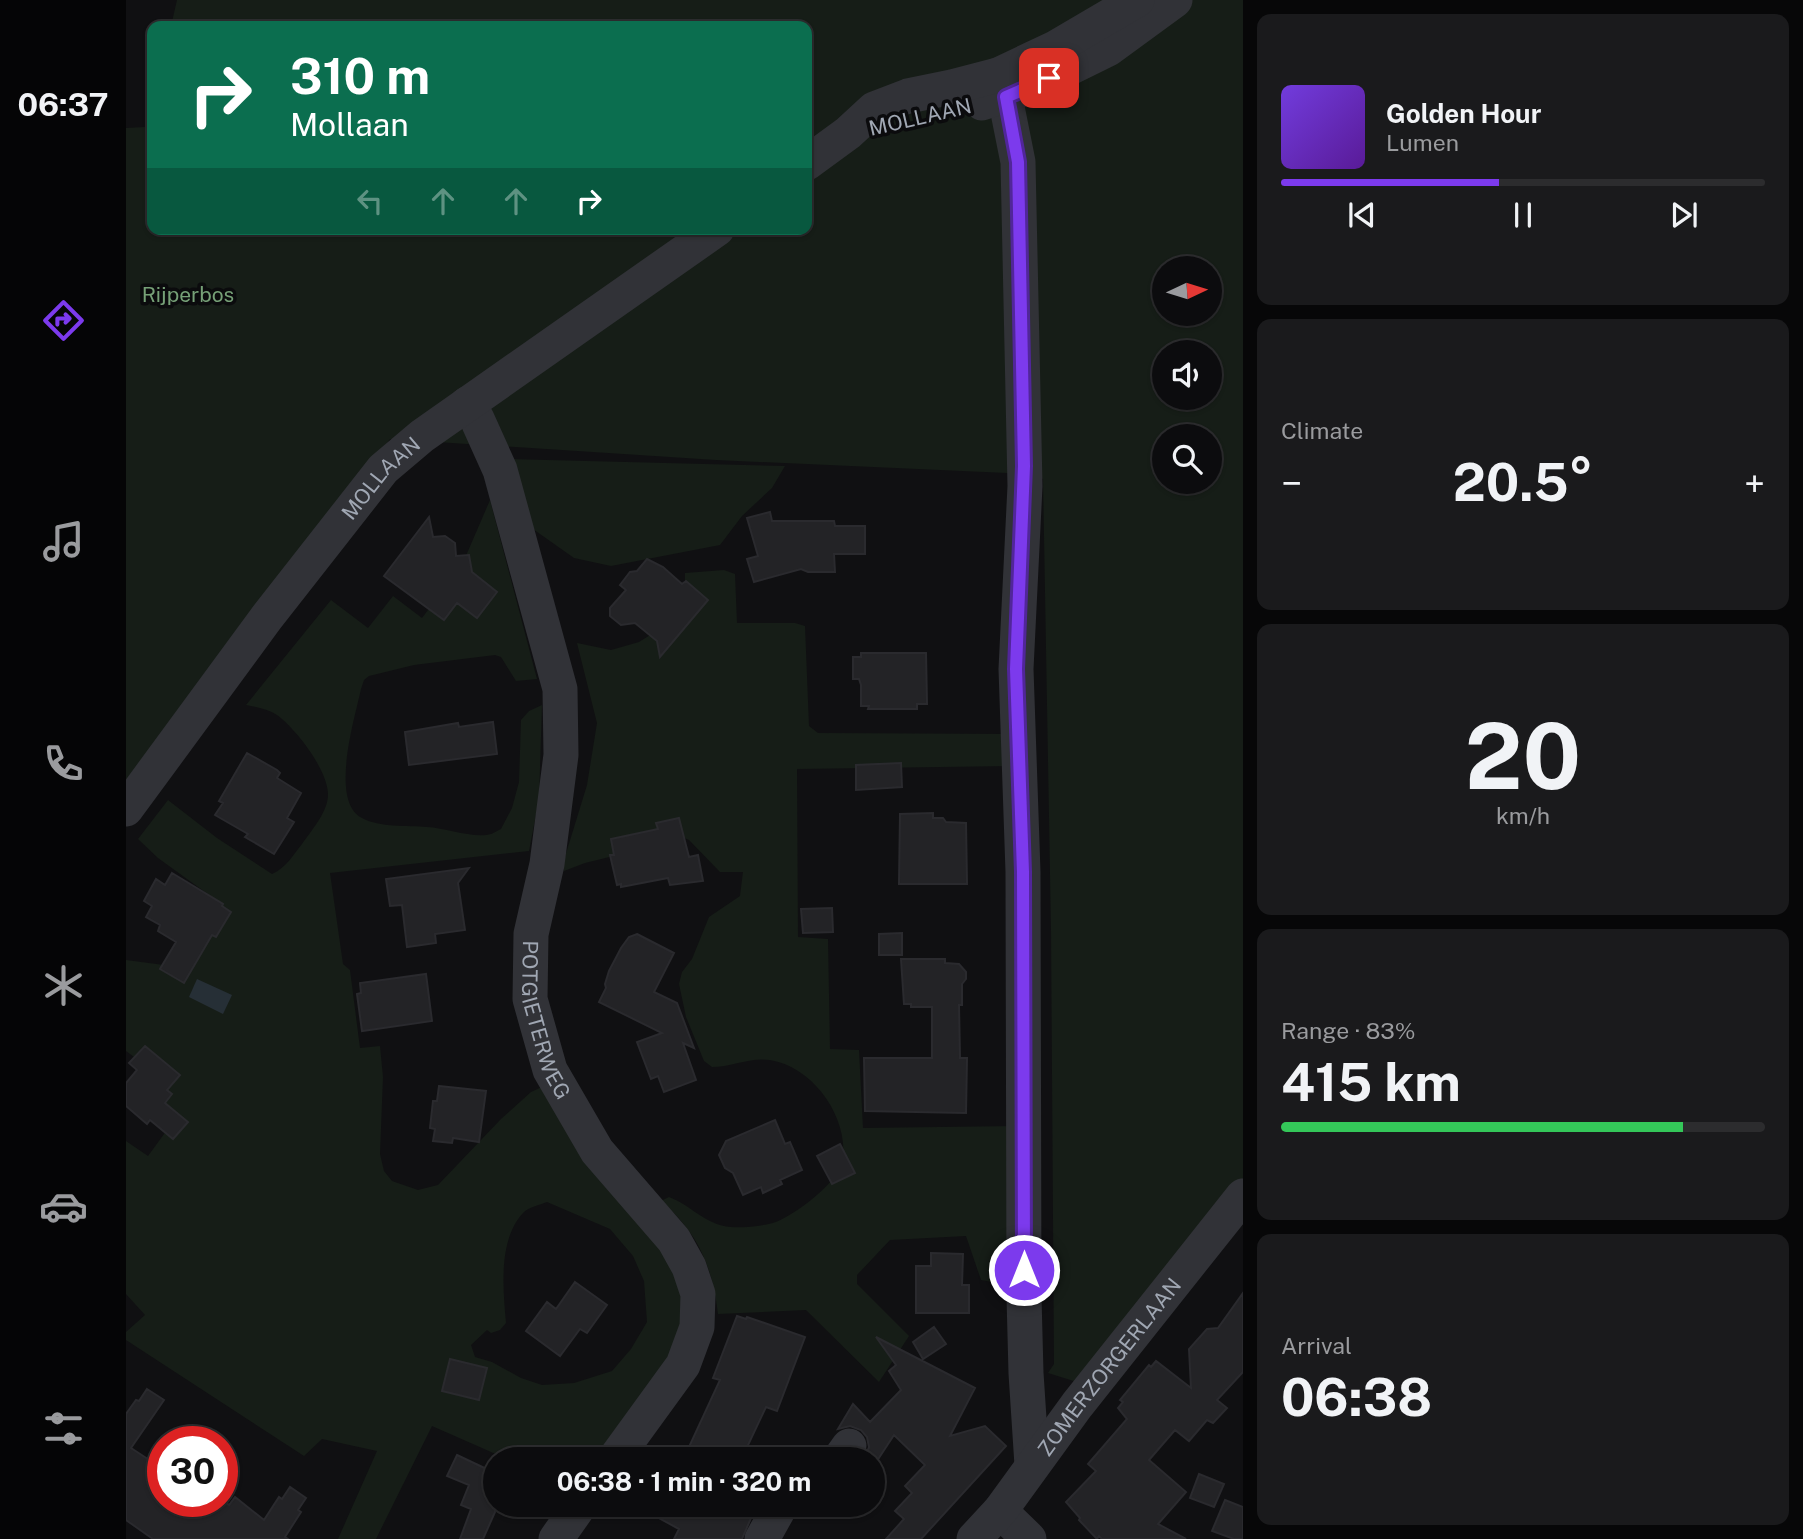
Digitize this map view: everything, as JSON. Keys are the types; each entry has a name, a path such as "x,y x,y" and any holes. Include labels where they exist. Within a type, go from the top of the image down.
{"street":[{"name":"MOLLAAN","path":"1002,86 1055,48 1138,0"},
{"name":"MOLLAAN","path":"812,159 848,133 1002,86 1108,49 1174,0"},
{"path":"1002,86 1018,162 1024,496 1016,669 1023,872 1026,1373 1032,1465"},
{"name":"MOLLAAN","path":"126,809 267,617 383,469 422,436 708,235"},
{"name":"POTGIETERWEG","path":"467,404 477,419 500,470 560,689 561,755 547,864 531,934 530,999 550,1070 597,1151 674,1240 689,1267 698,1294 698,1327 683,1365 623,1447"},
{"name":"ZOMERZORGERLAAN","path":"974,1539 1000,1511 1077,1405 1243,1196"},
{"path":"1026,1373 1077,1405"},
{"path":"1000,1511 1029,1539"},
{"path":"556,1539 572,1517"},
{"path":"762,1539 774,1517"}],"green space":[{"name":"Rijperbos","path":"177,0 1243,0 1243,1185 1080,1383 1048,1373 1054,1364 1051,930 1043,479 1031,474 716,460 390,439 126,793 126,128 145,127 147,119 147,235 812,235 812,21 172,21"},
{"path":"505,459 785,466 772,488 742,516 720,545 611,566 574,558 523,522"},
{"path":"490,500 537,679 516,681 501,657 495,655 414,665 369,676 364,680 361,689 350,738 347,795 352,809 362,818 394,826 486,835 501,829 512,808 519,782 521,720 529,711 542,705 539,799 529,851 330,873 343,964 350,970 360,1048 380,1046 383,1077 380,1154 384,1171 392,1181 418,1190 438,1185 501,1119 531,1092 544,1086 682,1278 679,1353 612,1447 483,1448 432,1426 376,1539 338,1539 377,1451 322,1439 304,1456 126,1340 126,1332 145,1315 126,1294 126,1141 148,1156 175,1119 152,1101 166,1081 126,1051 126,960 179,967 223,917 223,905 158,858 138,839 168,800 217,838 272,874 289,861 322,815 327,802 327,786 310,751 277,715 246,705 331,600 368,628 393,596 422,618 462,565","holes":["547,1202 610,1229 633,1256 644,1281 647,1322 631,1349 612,1371 574,1383 542,1385 475,1357 471,1345 487,1330 491,1333 500,1330 506,1323 503,1280 506,1251 515,1224 525,1211"]},
{"path":"724,570 735,574 737,623 795,623 805,626 809,726 818,733 1013,734 1013,766 797,769 798,937 828,939 830,1049 859,1050 863,1128 1017,1126 1019,1287 981,1280 966,1236 890,1240 857,1275 857,1284 909,1336 879,1382 806,1310 718,1314 712,1280 701,1251 685,1225 661,1201 669,1197 713,1223 731,1227 773,1223 792,1213 825,1188 834,1178 843,1159 840,1126 824,1096 813,1083 786,1064 770,1060 712,1067 704,1061 686,1017 679,984 682,972 692,959 709,917 740,896 743,872 720,872 689,840 675,834 642,849 564,871 564,860 587,785 597,723 577,643 611,650 639,642 668,624 685,603 685,573"}],"shaded area":[{"path":"197,979 232,995 223,1014 189,997"}],"building":[{"path":"770,512 772,521 834,521 835,526 865,526 865,554 834,554 835,572 808,572 801,569 754,582 747,559 758,556 747,518"},
{"path":"429,517 433,537 445,536 455,543 456,556 469,555 472,572 497,592 477,618 457,603 444,620 384,576"},
{"path":"647,559 663,567 682,584 686,581 708,600 660,657 657,641 635,623 621,625 610,616 610,608 626,590 620,585 630,572 637,571"},
{"path":"861,653 926,653 927,704 917,704 917,709 868,709 869,706 861,706 861,685 859,679 853,679 853,657 861,657"},
{"path":"493,722 497,754 409,765 405,732 458,723 459,727"},
{"path":"247,753 277,770 280,773 277,778 301,793 287,818 294,822 274,854 245,837 248,834 215,815 223,803 219,801"},
{"path":"901,763 902,787 856,790 856,765"},
{"path":"933,813 933,818 943,818 946,822 966,823 967,884 899,884 900,814"},
{"path":"679,818 689,857 698,855 703,881 670,885 668,878 621,887 621,884 617,885 610,855 614,855 611,839 658,829 656,823"},
{"path":"469,868 458,883 465,930 435,934 436,943 407,947 402,905 390,906 386,879"},
{"path":"172,873 223,904 222,906 231,912 216,937 212,935 184,983 160,969 176,942 158,931 160,925 146,917 152,906 144,901 156,879 165,885"},
{"path":"832,908 833,932 803,933 801,909"},
{"path":"902,933 902,955 879,955 879,934"},
{"path":"637,934 674,953 654,992 677,1003 694,1048 683,1043 696,1080 664,1092 658,1076 651,1079 637,1042 662,1033 599,1002 606,988 609,971 621,948 629,937"},
{"path":"901,959 945,959 945,963 959,964 966,972 966,979 962,984 962,1005 959,1005 960,1058 967,1058 966,1113 865,1111 864,1058 932,1058 932,1007 911,1007 911,1004 904,1004"},
{"path":"426,974 432,1021 362,1031 357,994 361,993 360,983"},
{"path":"145,1046 180,1075 167,1090 172,1094 165,1103 188,1122 173,1139 150,1120 147,1124 126,1106 126,1083 137,1070 129,1063"},
{"path":"439,1086 486,1091 479,1142 453,1138 452,1143 433,1141 435,1129 430,1128 433,1101 437,1101"},
{"path":"775,1120 785,1144 790,1142 802,1170 780,1180 782,1184 763,1193 761,1187 743,1195 733,1173 725,1168 719,1155 726,1141"},
{"path":"840,1144 855,1173 832,1184 817,1156"},
{"path":"931,1253 963,1254 962,1285 969,1285 969,1313 916,1313 916,1266 931,1266"},
{"path":"575,1282 607,1305 587,1333 580,1329 560,1356 526,1331 547,1302 556,1309"},
{"path":"1243,1293 1243,1372 1217,1400 1227,1408 1213,1423 1207,1420 1189,1441 1175,1430 1149,1460 1186,1492 1158,1524 1186,1539 1102,1539 1099,1536 1097,1539 1066,1502 1096,1471 1088,1464 1127,1419 1118,1408 1123,1402 1120,1400 1149,1365 1151,1367 1156,1361 1191,1388 1189,1349 1207,1329 1218,1328"},
{"path":"737,1316 805,1337 777,1411 766,1407 747,1447 689,1447 720,1380 713,1378"},
{"path":"934,1327 946,1344 923,1359 913,1342"},
{"path":"876,1337 975,1388 950,1436 985,1426 1006,1446 921,1539 886,1539 904,1519 895,1511 912,1493 905,1486 925,1465 894,1435 885,1449 869,1447 867,1437 861,1430 850,1426 838,1429 853,1404 870,1422 901,1390 889,1371 896,1365"},
{"path":"450,1359 487,1368 479,1400 442,1391"},
{"path":"147,1389 164,1400 131,1448 147,1458 147,1517 238,1517 238,1499 264,1520 279,1497 282,1499 290,1487 306,1498 298,1510 301,1512 285,1537 288,1539 153,1539 126,1520 126,1414 136,1400 139,1401"},
{"path":"457,1455 483,1467 483,1517 493,1517 483,1539 460,1539 471,1509 461,1505 469,1485 447,1476"},
{"path":"1199,1474 1224,1484 1214,1507 1190,1498"},
{"path":"1225,1500 1243,1507 1243,1539 1234,1539 1212,1531"},
{"path":"657,1517 751,1518 742,1539 674,1539 679,1529"}],"route":[{"path":"1024,1270 1023,872 1016,669 1024,466 1018,162 1006,97 1049,78"}]}
